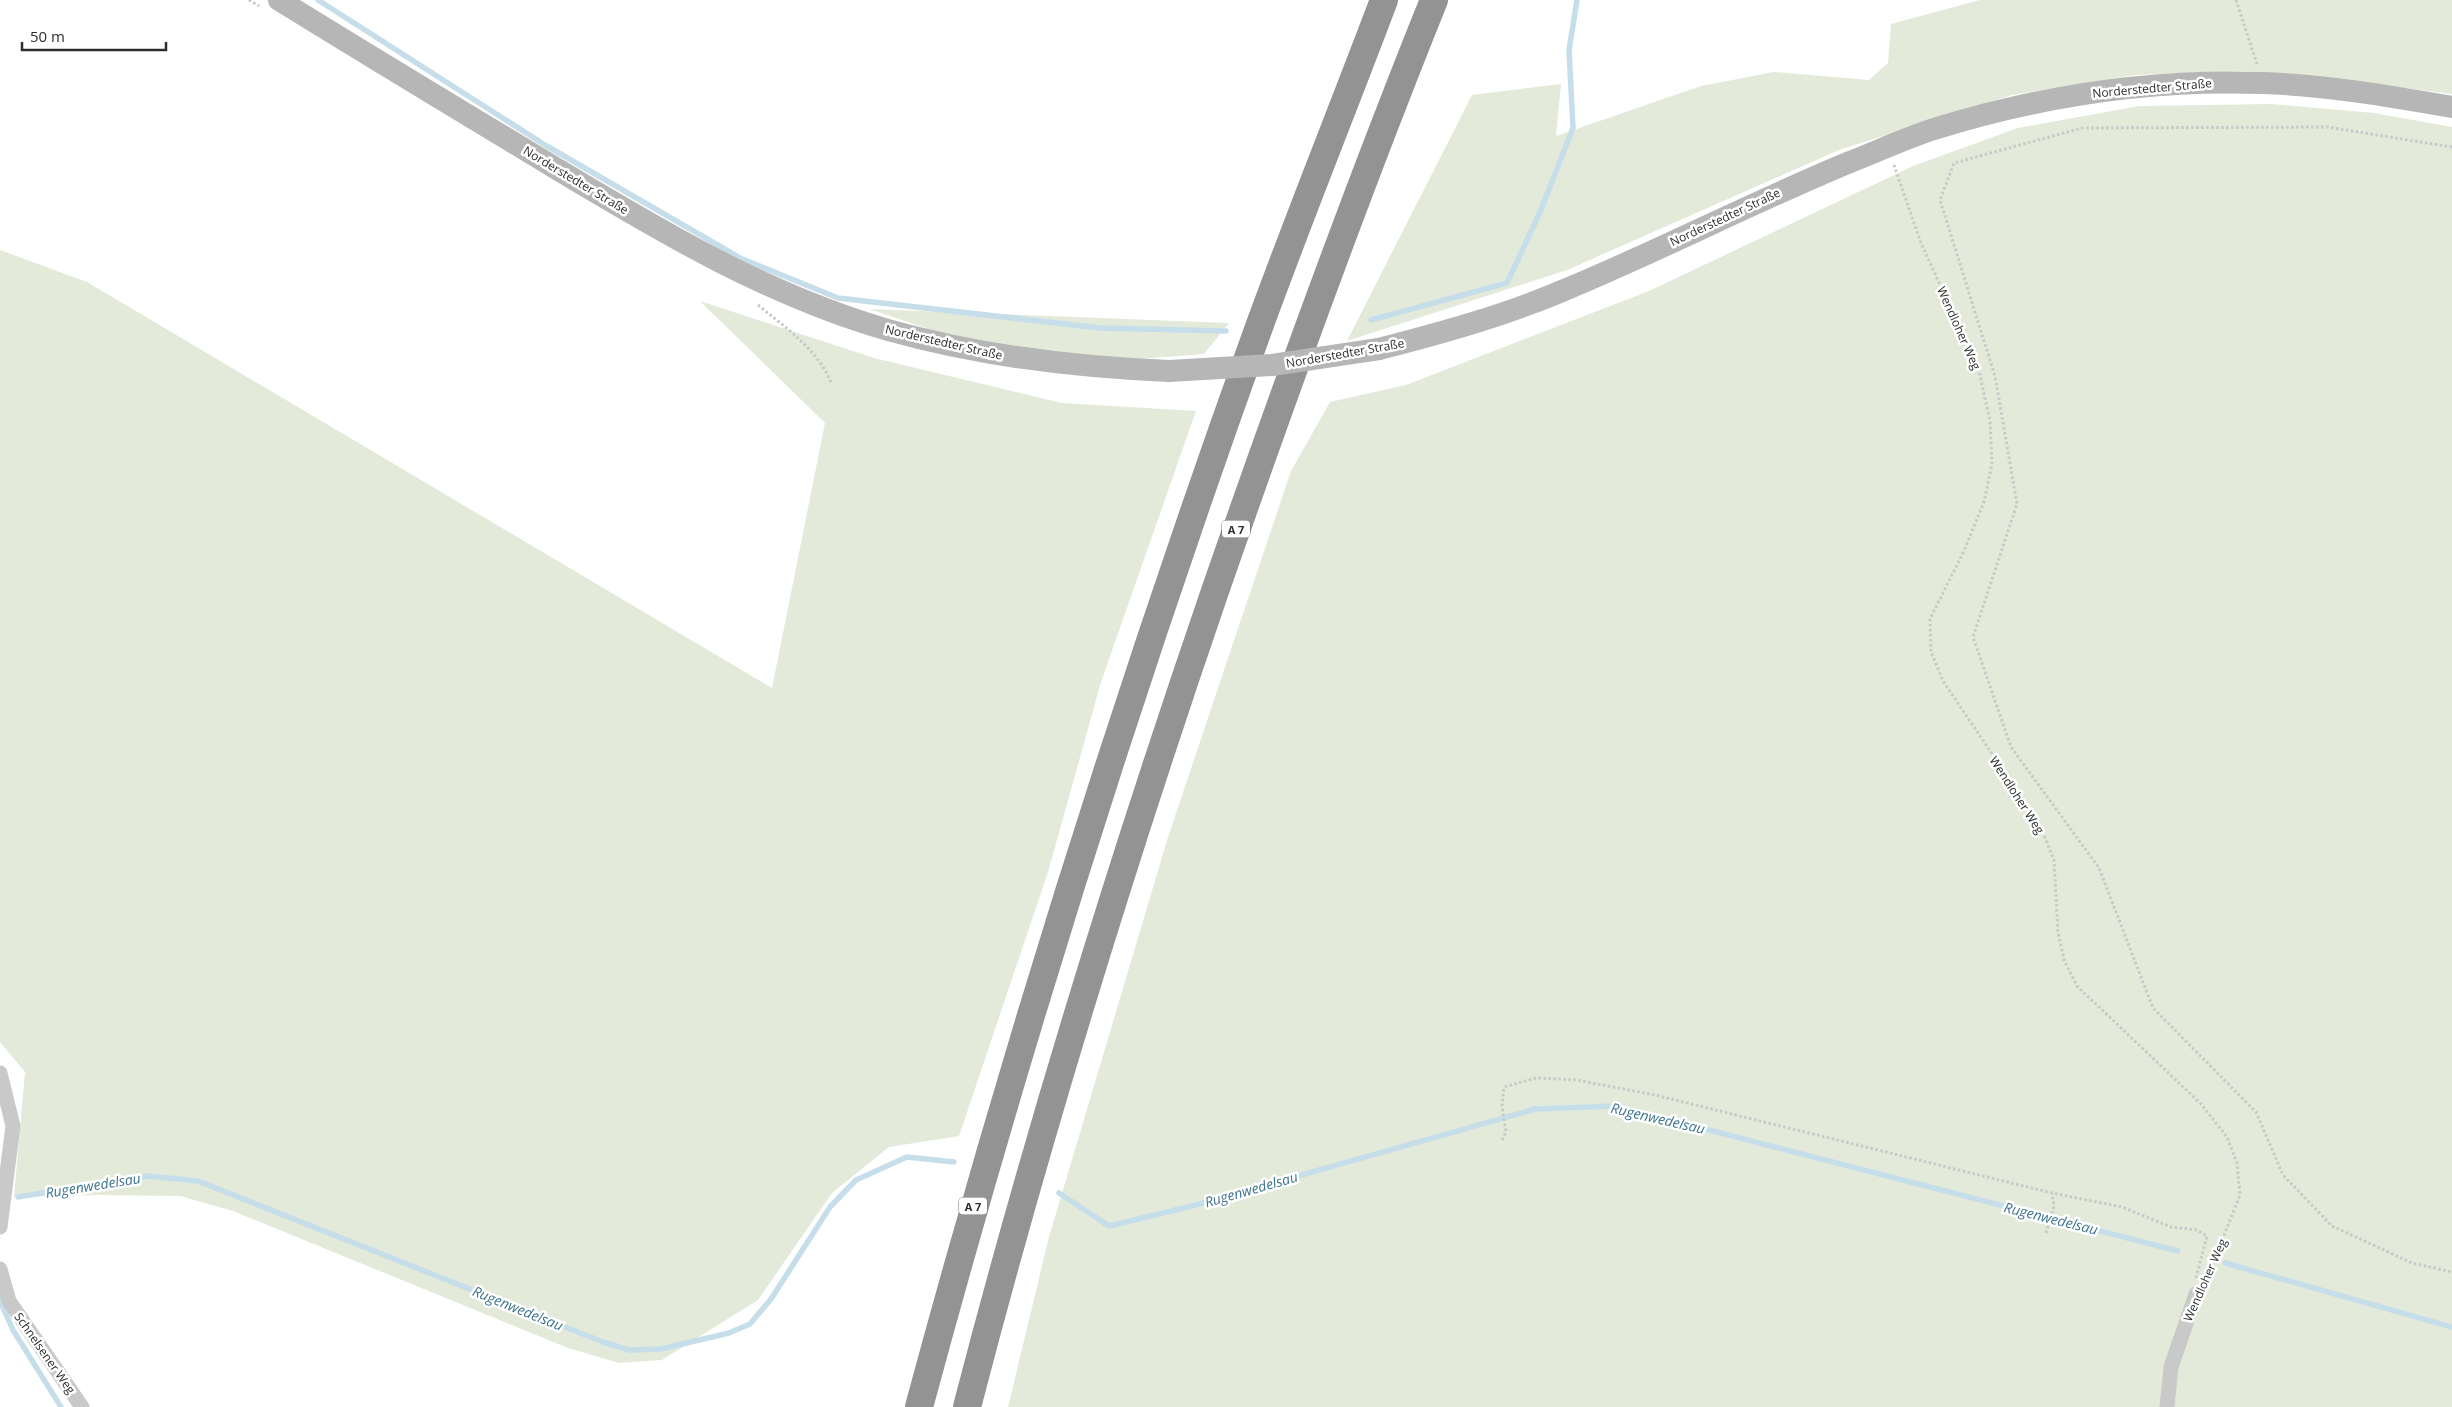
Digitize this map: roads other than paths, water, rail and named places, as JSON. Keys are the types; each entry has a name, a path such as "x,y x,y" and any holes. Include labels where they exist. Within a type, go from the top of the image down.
{"highway":[{"name":"A 7","path":"919,1407 976,1197 1085,836 1163,603 1255,339 1384,0"},
{"name":"A 7","path":"967,1407 997,1289 1078,1012 1145,796 1294,366 1434,0"}],"main road":[{"name":"Norderstedter Straße","path":"279,0 575,180 674,237 778,291 886,330 954,347 1019,359 1102,368 1169,371 1272,365 1379,349 1488,319 1562,291 1798,184 1890,154 1933,130 2018,106 2109,90 2190,83 2263,83 2366,92 2452,107"}],"street":[{"path":"0,1073 13,1126 0,1227"},
{"name":"Schnelsener Weg","path":"0,1269 9,1301 82,1407"},
{"name":"Wendloher Weg","path":"2167,1407 2171,1367 2196,1294"}],"waterway":[{"path":"318,0 545,145 740,258 838,298 1100,328 1226,331"},
{"path":"1371,320 1507,283 1540,212 1573,128 1569,50 1577,0"},
{"name":"Rugenwedelsau","path":"1059,1193 1109,1226 1192,1206 1535,1109 1616,1106 2178,1251"},
{"name":"Rugenwedelsau","path":"18,1197 147,1176 198,1181 603,1342 629,1350 661,1349 729,1333 750,1324 771,1299 830,1207 856,1180 907,1157 954,1162"},
{"name":"Rugenwedelsau","path":"2225,1263 2452,1327"},
{"path":"0,1301 13,1330 61,1407"}]}
